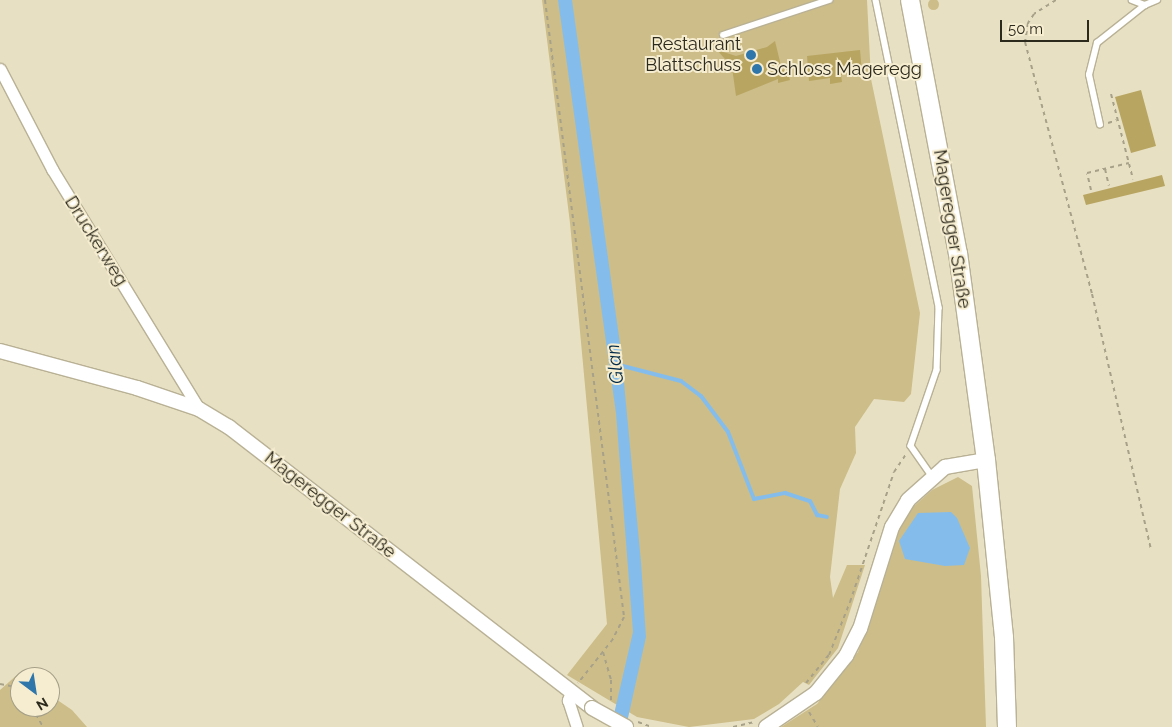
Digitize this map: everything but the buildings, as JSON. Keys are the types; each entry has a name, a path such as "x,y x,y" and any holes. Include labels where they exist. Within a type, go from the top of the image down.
{"main road":[{"name":"Mageregger Straße","path":"910,0 958,253 986,460 1004,637 1007,727"}],"street":[{"name":"Druckerweg","path":"0,69 16,105 52,170 199,409"},
{"name":"Mageregger Straße","path":"0,351 137,388 199,409 229,427 572,690 592,708 626,727"},
{"path":"763,723 804,703 827,682 850,649 860,629 892,527 908,500 932,476 952,464 986,460"},
{"path":"572,690 568,700 577,727"}],"lane":[{"path":"724,35 828,0"},
{"path":"876,0 939,308 937,370 911,446 932,476"},
{"path":"1132,0 1145,6"},
{"path":"1100,125 1088,76 1097,43 1145,6 1157,0"}],"path":[{"path":"545,0 624,617 603,652 572,690"},
{"path":"1056,0 1034,14 1028,23 1025,42 1092,294 1151,549"},
{"path":"1110,94 1133,179"},
{"path":"1091,190 1087,173 1129,163"},
{"path":"1105,169 1108,186"},
{"path":"802,688 829,654 894,472 911,446"},
{"path":"603,652 609,669 612,695"},
{"path":"804,703 818,727"},
{"path":"732,727 763,723"}],"shaded area":[{"path":"933,-2 939,4 933,10 927,4"},
{"path":"542,0 867,0 871,79 920,313 911,394 904,402 874,399 855,427 856,453 840,489 830,577 833,598 847,565 865,565 838,648 809,685 803,682 779,704 754,719 689,727 637,717 567,675 607,624 570,223"},
{"path":"958,477 972,486 981,576 986,727 781,727 817,704 858,652 902,517 932,490"},
{"path":"10,681 10,717 60,717 60,702 72,710 87,727 0,727 0,690"}],"water":[{"name":"Glan","path":"558,0 572,0 621,351 641,562 646,637 626,727 611,727 633,632 616,413"},
{"path":"951,512 957,518 970,548 964,565 945,566 905,559 899,541 918,513"}],"waterway":[{"name":"Glan","path":"619,365 681,381 701,396 728,432 754,499 785,493 810,501 817,515 827,517"}],"place":[{"name":"Restaurant Blattschuss","path":"751,55"},
{"name":"Schloss Mageregg","path":"757,69"}]}
